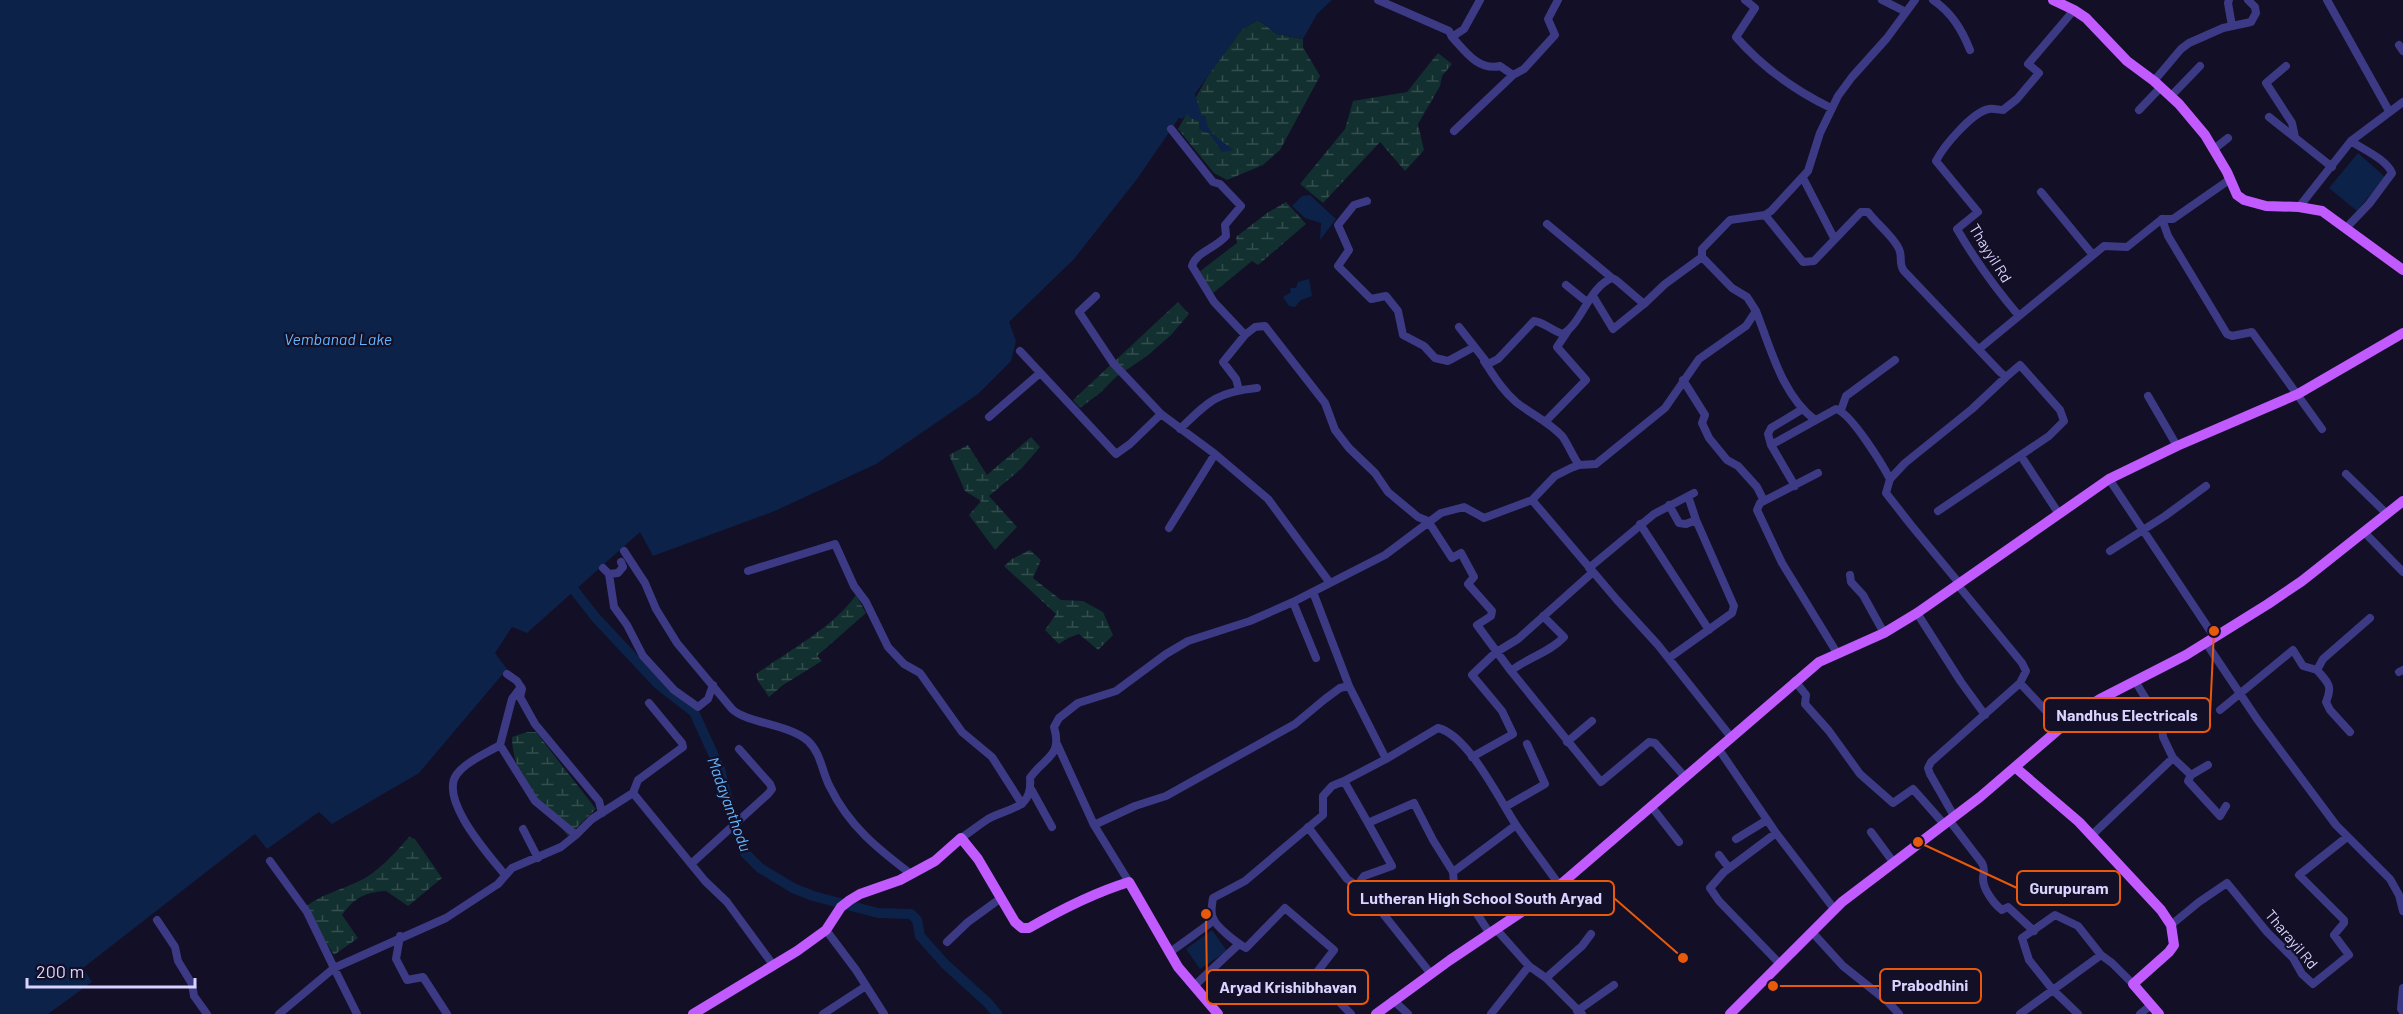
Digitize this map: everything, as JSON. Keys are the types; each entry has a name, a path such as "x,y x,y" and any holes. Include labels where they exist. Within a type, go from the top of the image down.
{"main road":[{"path":"2056,1 2086,18 2127,61 2171,96 2199,126 2214,149 2237,195 2250,203 2322,211 2403,270"},
{"path":"1376,1014 1560,886 1819,662 1884,633 1917,613 2109,479 2177,446 2298,394 2403,333"},
{"path":"1730,1014 1842,902 2016,768 2061,727 2100,699 2210,640 2302,581 2403,501"},
{"path":"2016,768 2092,835 2147,893 2171,925 2174,945 2168,954 2133,984 2159,1014"},
{"path":"696,1013 774,966 826,930 845,903 935,861 961,838 978,859 1015,922 1022,928 1029,928 1069,905 1105,889 1129,882 1169,953 1218,1014"}],"street":[{"path":"1378,0 1388,2 1449,31 1473,60 1490,68 1500,66 1513,75"},
{"path":"1452,37 1464,29 1479,0"},
{"path":"1454,131 1513,75 1524,69 1556,35 1548,19 1558,0"},
{"path":"1745,0 1755,8 1736,37 1777,77 1802,94 1831,108"},
{"path":"1882,0 1905,12"},
{"path":"1815,420 1801,410 1782,379 1756,311 1747,297 1732,288 1702,257 1702,249 1730,220 1765,215 1803,178 1808,171 1831,108 1852,77 1887,38 1915,0"},
{"path":"1933,0 1945,8 1962,32 1970,50"},
{"path":"2229,0 2232,26"},
{"path":"2139,110 2181,49 2189,43 2232,26 2249,23 2255,18 2255,7 2248,0"},
{"path":"2327,0 2389,111"},
{"name":"Thayyil Rd","path":"2019,316 1995,288 1990,276 1970,251 1957,229 1977,212 1936,162 1942,149 1978,114 1988,109 2003,110 2017,99 2039,73 2028,64 2074,10"},
{"path":"2171,96 2200,66"},
{"path":"2286,66 2266,83 2292,123 2295,137"},
{"path":"2299,207 2351,141 2403,102"},
{"path":"2269,117 2332,167"},
{"path":"1171,129 1214,182 1220,184 1241,207 1225,225 1226,236 1218,245 1201,253 1192,266 1214,302 1245,335"},
{"path":"2214,149 2228,138"},
{"path":"2346,228 2369,204 2392,173 2390,168 2351,141"},
{"path":"1803,178 1834,238"},
{"path":"1979,349 2104,246 2127,247 2162,219 2173,219 2229,180"},
{"path":"2041,192 2093,255"},
{"path":"1367,201 1354,205 1338,225 1349,250 1338,266 1371,299 1386,296 1398,311 1404,335 1425,346 1435,358 1449,360 1474,347"},
{"path":"1765,215 1803,262 1814,261 1861,212 1868,212 1897,244 1901,252 1899,262 1904,271 2006,377"},
{"path":"2162,219 2168,236 2227,334 2232,336 2252,332 2322,429"},
{"path":"1547,224 1644,304"},
{"path":"1566,285 1590,299 1613,329 1702,257"},
{"path":"1545,422 1586,380 1557,347 1590,299 1606,280 1612,278"},
{"path":"1096,296 1079,312 1113,363 1161,414 1215,454 1268,499 1330,583"},
{"path":"1129,882 1094,825 1057,744 1054,727 1059,718 1078,703 1116,691 1166,654 1188,641 1250,621 1293,602 1385,555 1441,513 1464,507 1484,518 1532,500 1556,476 1579,465 1596,464 1665,408 1699,359 1746,326 1756,311"},
{"path":"1484,360 1488,364 1494,362 1534,321 1539,321 1554,332 1563,334 1568,331"},
{"path":"1239,390 1236,378 1223,362 1245,335 1255,327 1265,326 1325,403 1335,430 1349,448 1375,473 1388,492 1418,517 1428,521 1452,558 1461,553 1474,577 1468,584 1492,611 1491,616 1477,626 1601,782 1649,742 1655,743 1685,777"},
{"path":"1459,327 1505,391 1517,403 1564,438 1579,465"},
{"path":"1020,351 1116,454 1130,444 1161,414"},
{"path":"1841,410 1846,396 1895,360"},
{"path":"1938,511 2049,436 2064,421 2060,410 2020,365 1972,409 1905,464 1890,479 1886,493 2022,663 2026,671 2020,683 1931,762 1928,768 1949,820"},
{"path":"989,417 1040,373"},
{"path":"1683,380 1705,416 1702,423 1709,438 1727,460 1738,466 1757,487 1764,501"},
{"path":"1180,429 1215,398 1239,390 1257,388"},
{"path":"2148,396 2177,446"},
{"path":"1771,446 1836,409 1841,410 1852,421 1890,479"},
{"path":"1795,486 1771,446 1768,436 1770,429 1801,410"},
{"path":"1169,528 1215,454"},
{"path":"2020,456 2059,514"},
{"path":"1818,473 1764,501 1757,507 1757,510 1782,563 1837,653"},
{"path":"2346,474 2387,514"},
{"path":"2109,479 2144,529 2257,719 2347,837 2390,879 2396,888 2402,906"},
{"path":"2110,551 2206,486"},
{"path":"1472,757 1513,734 1502,711 1472,675 1498,651 1518,639 1640,525 1669,505 1691,494 1696,520 1734,606 1732,613 1669,658"},
{"path":"1532,500 1669,658 1731,738"},
{"path":"1669,505 1679,523 1686,524 1696,520"},
{"path":"1640,525 1709,630"},
{"path":"2365,533 2403,572"},
{"path":"748,571 835,544 854,586 866,602 888,647 904,664 920,673 962,732 992,757 1029,797 1040,803 1052,826"},
{"path":"624,551 645,583 656,609 677,643 737,714 766,722 805,739 818,754 829,787 849,820 879,851 911,874"},
{"path":"621,562 624,567 618,573 606,571 615,607 643,656 674,690 698,707 708,699 713,685"},
{"path":"1850,575 1851,582 1863,595 1884,633"},
{"path":"1313,592 1349,686 1386,759"},
{"path":"1293,602 1316,658"},
{"path":"1917,613 1985,715"},
{"path":"1511,671 1524,661 1554,648 1564,637 1543,616"},
{"path":"2317,670 2323,659 2370,618"},
{"path":"2220,710 2294,650 2303,666 2317,670 2330,685 2331,691 2326,702 2330,710 2350,732"},
{"path":"507,674 521,687"},
{"path":"1795,681 1806,695 1805,704 1829,731 1860,774 1893,803 1913,789 1949,820 1982,863 1985,869 1983,881 1995,905 2002,910 2008,907 2034,931"},
{"path":"2135,681 2162,725 2163,737 2173,758 2191,775"},
{"path":"2020,683 2061,727"},
{"path":"1094,825 1135,806 1166,796 1295,724 1340,688 1349,686"},
{"path":"505,875 461,816 452,794 454,779 459,771 500,745 512,699 521,687"},
{"path":"521,687 520,697 524,707 535,724 599,801 602,813"},
{"path":"279,1014 334,968 400,936 446,918 498,884 512,868 538,858 576,835 583,826 633,793 638,780 683,747 649,702"},
{"path":"1567,742 1592,721"},
{"path":"1352,1014 1314,976 1334,950 1285,908 1246,948 1239,945 1213,921 1211,907 1213,898 1245,881 1323,815 1323,796 1332,786 1386,759 1438,728 1446,730 1472,757 1516,825 1560,886"},
{"path":"1029,797 1030,778 1053,756 1057,744"},
{"path":"1505,807 1545,784 1527,744"},
{"path":"500,745 516,766 535,801 576,835"},
{"path":"1718,748 1776,833 1835,910"},
{"path":"691,864 772,789 771,784 739,749"},
{"path":"2092,835 2173,758"},
{"path":"2208,765 2191,775 2188,781 2220,816 2226,806"},
{"path":"1344,781 1392,866 1364,876 1357,886"},
{"path":"633,793 691,864 727,902 774,966"},
{"path":"961,838 988,819 1029,797"},
{"path":"1368,823 1414,803 1453,872 1454,884 1493,931 1529,966 1546,978 1580,1013 1614,985"},
{"path":"1651,807 1679,842"},
{"path":"1736,839 1767,820"},
{"path":"1453,872 1471,861 1516,825"},
{"path":"1308,827 1347,879 1365,891 1431,974"},
{"path":"523,830 538,858"},
{"path":"1871,832 1894,863"},
{"path":"1776,833 1729,868 1710,888 1719,901 1779,963"},
{"name":"Tharayil Rd","path":"2171,925 2199,902 2227,884 2267,932 2293,958 2302,974 2313,984 2349,955 2334,935 2344,920 2299,875 2347,837"},
{"path":"1719,855 1729,868"},
{"path":"270,861 307,912 357,1014"},
{"path":"948,942 968,922 1001,898"},
{"path":"2078,1014 2053,990 2029,960 2022,938 2055,915 2078,926 2101,955 2133,984"},
{"path":"158,920 175,947 178,962 192,984 194,996 207,1014"},
{"path":"1169,953 1213,921"},
{"path":"826,930 884,1014"},
{"path":"1812,933 1843,966 1887,1001 1899,1014"},
{"path":"1546,978 1582,946 1591,934"},
{"path":"400,936 396,959 406,980 423,977 447,1014"},
{"path":"1194,986 1239,945"},
{"path":"2020,1014 2101,955"},
{"path":"1491,1014 1529,966"},
{"path":"824,1014 866,986"},
{"path":"2403,988 2401,1009 2403,1012"},
{"path":"1393,1000 1408,1014"},
{"path":"2140,1014 2151,1005"}],"green space":[{"path":"1258,20 1277,34 1303,39 1303,47 1320,76 1280,150 1263,165 1227,180 1214,173 1178,129 1209,74 1242,29"},
{"path":"1438,53 1452,64 1442,76 1440,86 1418,124 1424,150 1405,171 1380,142 1323,203 1300,184 1345,129 1353,101 1407,92"},
{"path":"1286,202 1306,224 1258,265 1252,261 1213,293 1199,272 1237,243 1236,237 1267,213"},
{"path":"1178,302 1189,314 1171,335 1080,408 1073,400"},
{"path":"1031,437 1040,447 1022,468 989,496 1017,527 995,550 969,515 981,501 965,491 949,455 968,445 987,475"},
{"path":"1030,550 1041,560 1033,578 1061,600 1083,601 1103,612 1113,635 1098,650 1079,634 1059,644 1045,630 1056,614 1004,566"},
{"path":"856,595 866,613 817,656 822,661 783,685 769,697 756,674 836,618"},
{"path":"527,732 536,732 596,809 568,836 531,791 517,766 512,737"},
{"path":"409,837 415,839 442,878 408,906 386,891 372,893 356,900 342,915 358,938 334,955 304,908 323,896 371,874 385,863"}],"water":[{"name":"Vembanad Lake","path":"0,0 1332,0 1317,14 1303,39 1277,34 1258,20 1242,29 1195,94 1201,115 1206,116 1208,128 1233,150 1222,152 1210,134 1199,129 1199,121 1190,118 1188,114 1182,119 1179,118 1137,179 1074,259 1009,322 1016,341 1011,361 978,394 876,464 775,511 653,556 640,532 527,633 512,627 495,653 507,669 419,773 332,824 319,812 267,849 255,834 83,968 92,982 48,1014 0,1014"},
{"path":"2358,153 2385,177 2357,211 2329,188"},
{"path":"1310,195 1336,219 1320,240 1321,223 1305,218 1292,206 1302,196"},
{"path":"1309,279 1312,296 1301,300 1295,307 1289,306 1283,297 1291,292 1290,288 1296,288 1298,282"},
{"path":"1212,930 1227,951 1200,969 1186,949"}],"waterway":[{"name":"Madayanthodu","path":"567,581 596,618 658,684 694,712 720,769 730,809 745,853 760,868 793,888 813,896 878,913 911,914 917,920 920,936 945,964 997,1014"}],"place":[{"name":"Nandhus Electricals","path":"2214,631"},
{"name":"Gurupuram","path":"1918,842"},
{"name":"Aryad Krishibhavan","path":"1206,914"},
{"name":"Lutheran High School South Aryad","path":"1683,958"},
{"name":"Prabodhini","path":"1773,986"}]}
